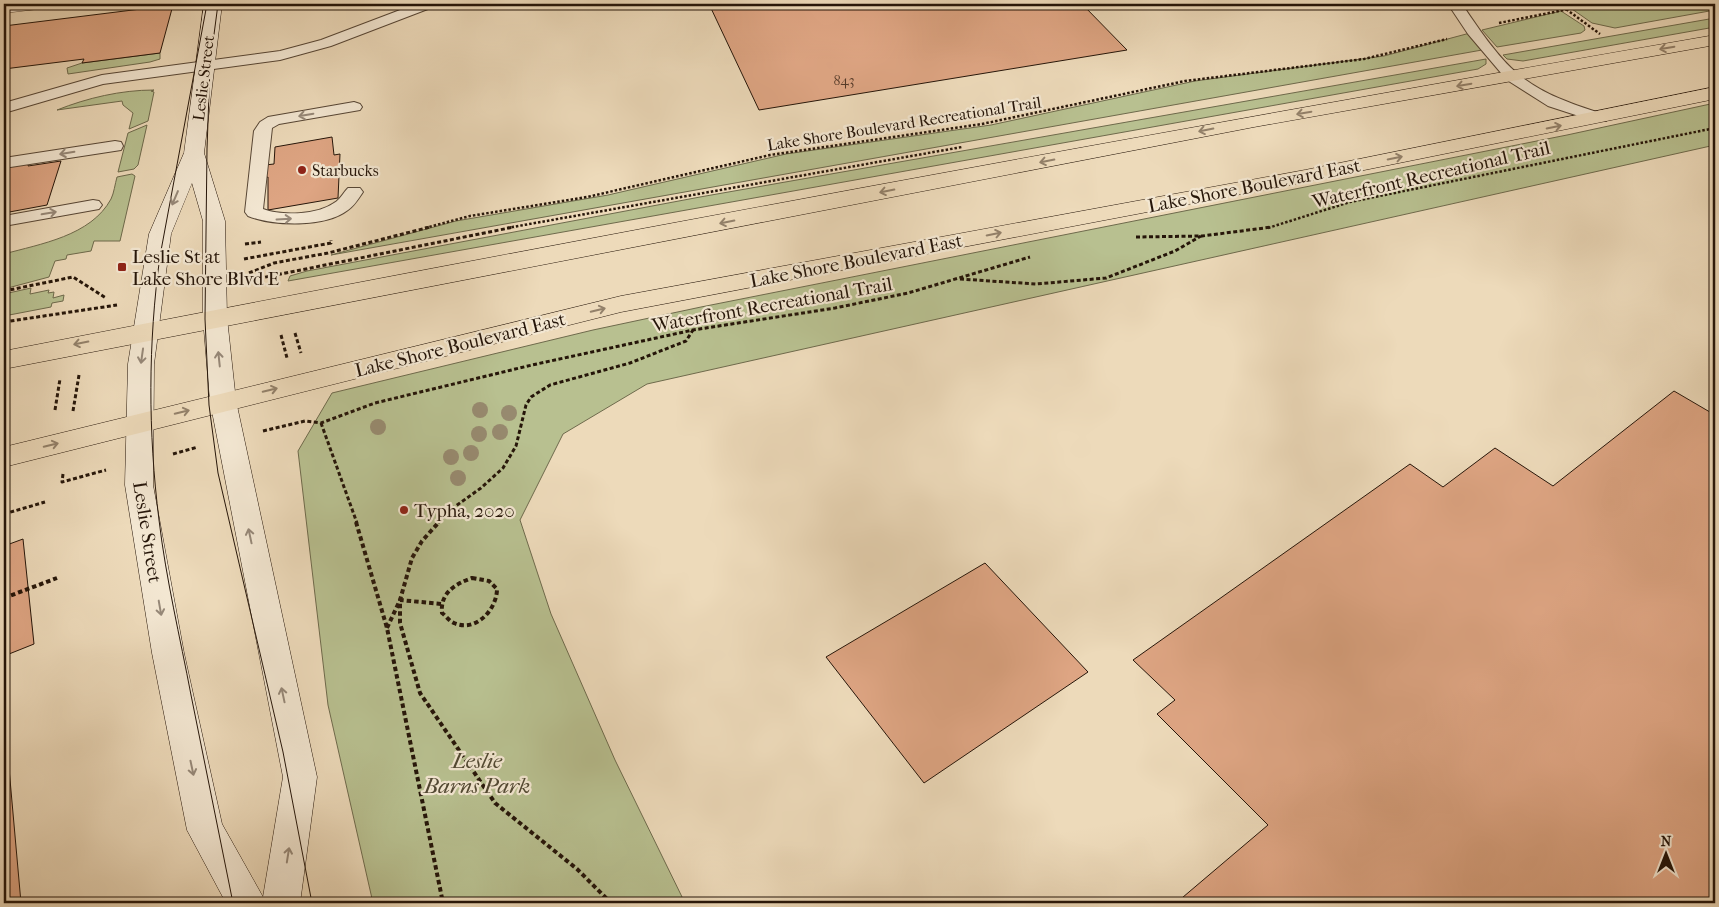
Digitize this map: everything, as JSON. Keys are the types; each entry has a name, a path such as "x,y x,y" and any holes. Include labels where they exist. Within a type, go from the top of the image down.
{"highway":[{"path":"4,360 146,331 1254,121 1715,40"},
{"name":"Lake Shore Boulevard East","path":"4,457 223,401 621,304 1305,176 1600,118 1715,93"}],"main road":[{"path":"4,8 41,4"},
{"name":"Leslie Street","path":"213,4 194,153 160,234 141,364 139,485 168,653 205,830 246,903"},
{"name":"Leslie Street","path":"194,153 214,221 214,318 223,401 300,777 281,903"}],"lane":[{"path":"4,108 102,80 280,55 326,43 428,4"},
{"path":"1455,4 1473,31 1512,77 1554,103 1600,118"},
{"path":"354,107 274,120 266,125 262,131 254,212 263,217 283,220 330,211 340,207 354,192"},
{"path":"4,163 115,146"},
{"path":"4,221 93,205"}],"path":[{"path":"1559,4 1601,34"},
{"name":"Lake Shore Boulevard Recreational Trail","path":"249,273 274,263 328,253 470,216 586,197 770,155 982,124 1185,81 1364,59 1415,48 1506,21 1565,8 1594,4"},
{"name":"Waterfront Recreational Trail","path":"1129,237 1202,236 1264,229 1350,202 1715,128"},
{"path":"956,279 1036,284 1106,278 1175,251 1202,236"},
{"name":"Waterfront Recreational Trail","path":"62,482 305,421 321,423 375,403 532,364 694,330 835,308 908,293 1038,255"},
{"path":"4,291 73,277 106,298"},
{"path":"4,322 72,310 88,310"},
{"path":"292,325 302,358"},
{"path":"279,328 288,362"},
{"path":"387,628 400,600 408,568 422,541 450,510 493,479 511,457 520,435 526,405 531,397 550,385 622,365 686,341 694,330"},
{"path":"74,405 79,370"},
{"path":"55,410 61,373"},
{"path":"321,423 355,517 387,628 443,903"},
{"path":"4,514 45,502"},
{"path":"4,598 57,578"},
{"path":"472,578 489,580 496,587 498,596 493,611 471,623 459,624 448,620 442,613 441,604 450,589 472,578"},
{"path":"400,600 441,604"},
{"path":"400,600 400,623 420,693 495,803 577,869 611,903"}],"green space":[{"path":"1608,4 1715,4 1715,10 1615,28 1592,23 1572,9"},
{"path":"1561,11 1584,26 1585,30 1581,33 1497,47 1482,30"},
{"path":"1715,18 1715,27 1523,61 1507,59 1503,55"},
{"path":"1470,33 1482,50 331,255 456,221 608,195 786,154 991,125 1195,81 1384,56"},
{"path":"160,53 160,59 150,62 68,74 67,68 82,63"},
{"path":"1486,59 1486,64 1478,69 288,281 290,276 307,271 700,197"},
{"path":"154,90 151,91 154,92 148,121 129,129 133,113 123,105 122,101 57,110 104,96 129,91"},
{"name":"Leslie Barns Park","path":"1715,103 1715,145 647,384 563,434 520,520 551,614 615,760 685,903 373,903 328,705 298,451 332,393 593,330 701,307 1567,135"},
{"path":"147,125 138,165 134,169 118,172 128,133"},
{"path":"132,174 135,176 120,241 94,241 91,251 67,255 66,259 55,261 49,277 4,289 4,254 64,237 91,222 102,212 111,199 117,177"},
{"path":"31,288 30,294 49,290 48,293 54,292 53,298 64,295 63,301 52,303 51,307 4,316 4,294"}],"building":[{"path":"709,4 1082,4 1127,50 759,110"},
{"path":"173,5 160,53 82,63 84,59 4,69 4,26"},
{"name":"Starbucks","path":"332,137 334,155 340,154 338,198 268,210 268,177 264,178 265,165 274,164 275,147"},
{"path":"61,161 47,205 4,213 4,166 29,162 28,166"},
{"path":"1674,391 1715,415 1715,903 1176,903 1268,825 1157,714 1175,700 1133,660 1410,464 1443,487 1495,448 1553,486"},
{"path":"23,539 34,644 4,656 4,546"},
{"path":"985,563 1088,672 924,783 826,657"},
{"path":"4,712 21,903 4,903"}],"tram line":[{"path":"207,4 160,256 153,322 151,421 155,487 165,564 233,903"},
{"path":"218,4 210,65 207,149 205,319 209,405 218,473 283,752 312,903"}],"place":[{"name":"Starbucks","path":"302,170"},
{"name":"Leslie St at Lake Shore Blvd E","path":"122,267"},
{"name":"Typha, 2020","path":"404,510"}]}
